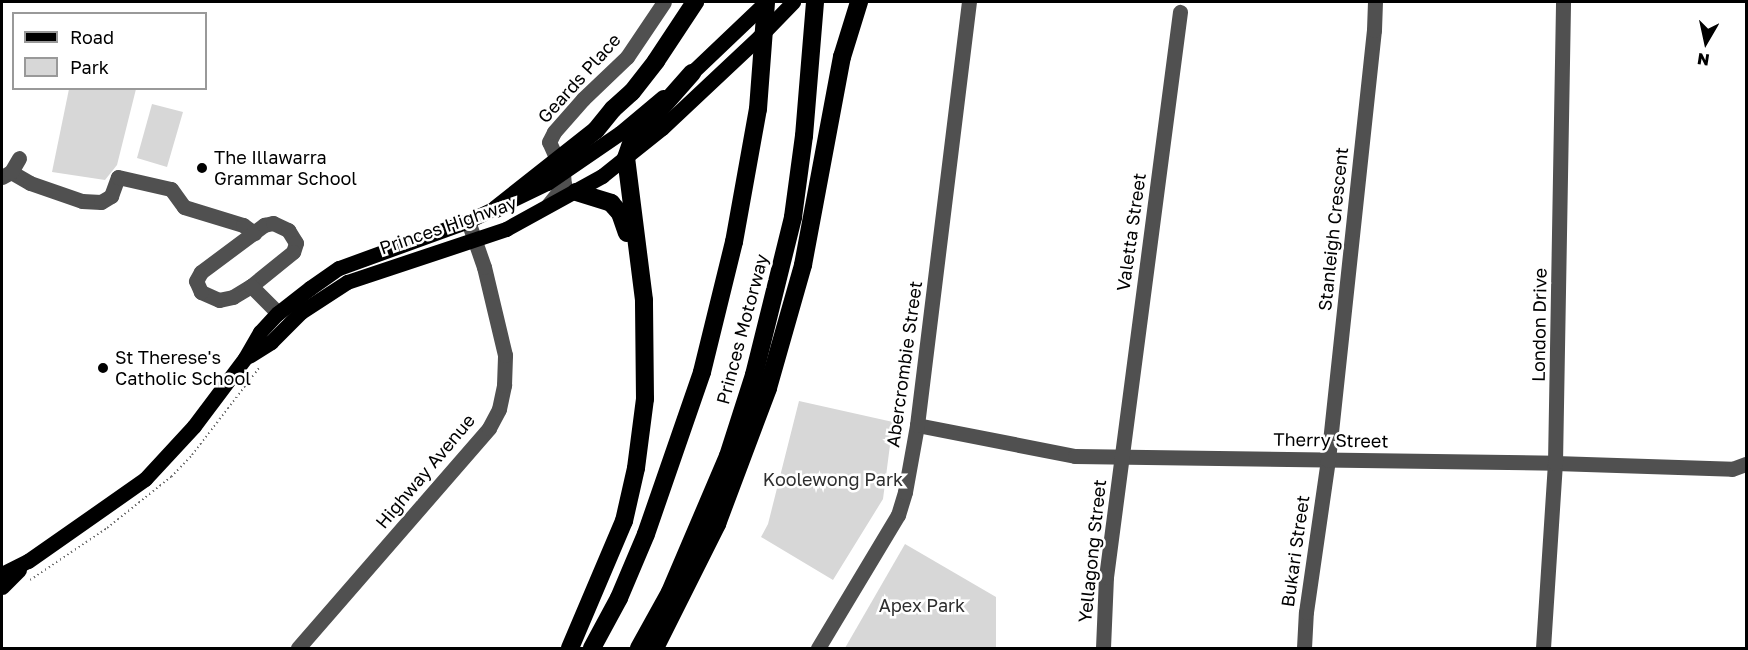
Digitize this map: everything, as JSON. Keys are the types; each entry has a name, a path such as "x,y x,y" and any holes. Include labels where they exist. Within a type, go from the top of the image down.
{"highway":[{"path":"496,209 560,167 596,130 613,109 632,92 677,31 695,2"},
{"name":"Princes Motorway","path":"592,648 619,598 646,534 702,372 734,242 758,109 766,2"},
{"name":"Princes Motorway","path":"639,648 670,592 719,477 754,375 793,217 804,135 815,2"},
{"path":"655,648 717,524 771,378 803,266 842,57 859,2"},
{"path":"570,648 614,549 628,503 636,468 645,399 644,300 626,158 632,141 692,73"},
{"path":"576,192 611,203 620,213 626,227 645,351"}],"main road":[{"path":"560,167 620,133 692,73 766,2"},
{"name":"Princes Highway","path":"245,358 271,342 301,312 347,282 475,240 541,212 576,192 626,158 728,66 793,2"},
{"name":"Princes Highway","path":"2,574 28,561 145,480 194,426 245,358 260,332 278,313 339,268 496,209"},
{"name":"Princes Highway","path":"2,587 28,561"}],"street":[{"name":"Geards Place","path":"541,212 560,194 564,185 560,167 549,142 554,132 583,99 627,57 664,2"},
{"name":"Abercrombie Street","path":"818,648 898,515 917,425 969,2"},
{"name":"Stanleigh Crescent","path":"1328,460 1374,30 1375,2"},
{"name":"London Drive","path":"1543,648 1555,463 1563,2"},
{"name":"Valetta Street","path":"1121,457 1180,12"},
{"path":"19,158 6,174 82,201 101,202 111,196 118,177 171,189 184,207 243,225 254,233"},
{"name":"Highway Avenue","path":"298,648 489,428 499,409 504,386 505,355 468,221"},
{"path":"273,223 288,230 296,243 293,252 251,286 233,297 219,300 201,292 196,281 201,272 254,233 273,223"},
{"path":"251,286 278,313"},
{"name":"Therry Street","path":"917,425 1075,456 1555,463 1732,469 1746,464"},
{"name":"Yellagong Street","path":"1103,648 1106,577 1121,457"},
{"name":"Bukari Street","path":"1304,648 1306,612 1328,460"}],"path":[{"path":"28,582 137,506 171,477 192,455 263,363"}],"green space":[{"path":"69,90 136,90 117,165 105,180 52,172"},
{"path":"152,104 183,112 167,167 137,158"},
{"name":"Koolewong Park","path":"799,401 893,422 883,499 833,580 761,537 768,524"},
{"name":"Apex Park","path":"905,544 996,597 996,648 845,648"}],"place":[{"name":"The Illawarra Grammar School","path":"202,168"},
{"name":"St Therese's Catholic School","path":"103,368"}]}
